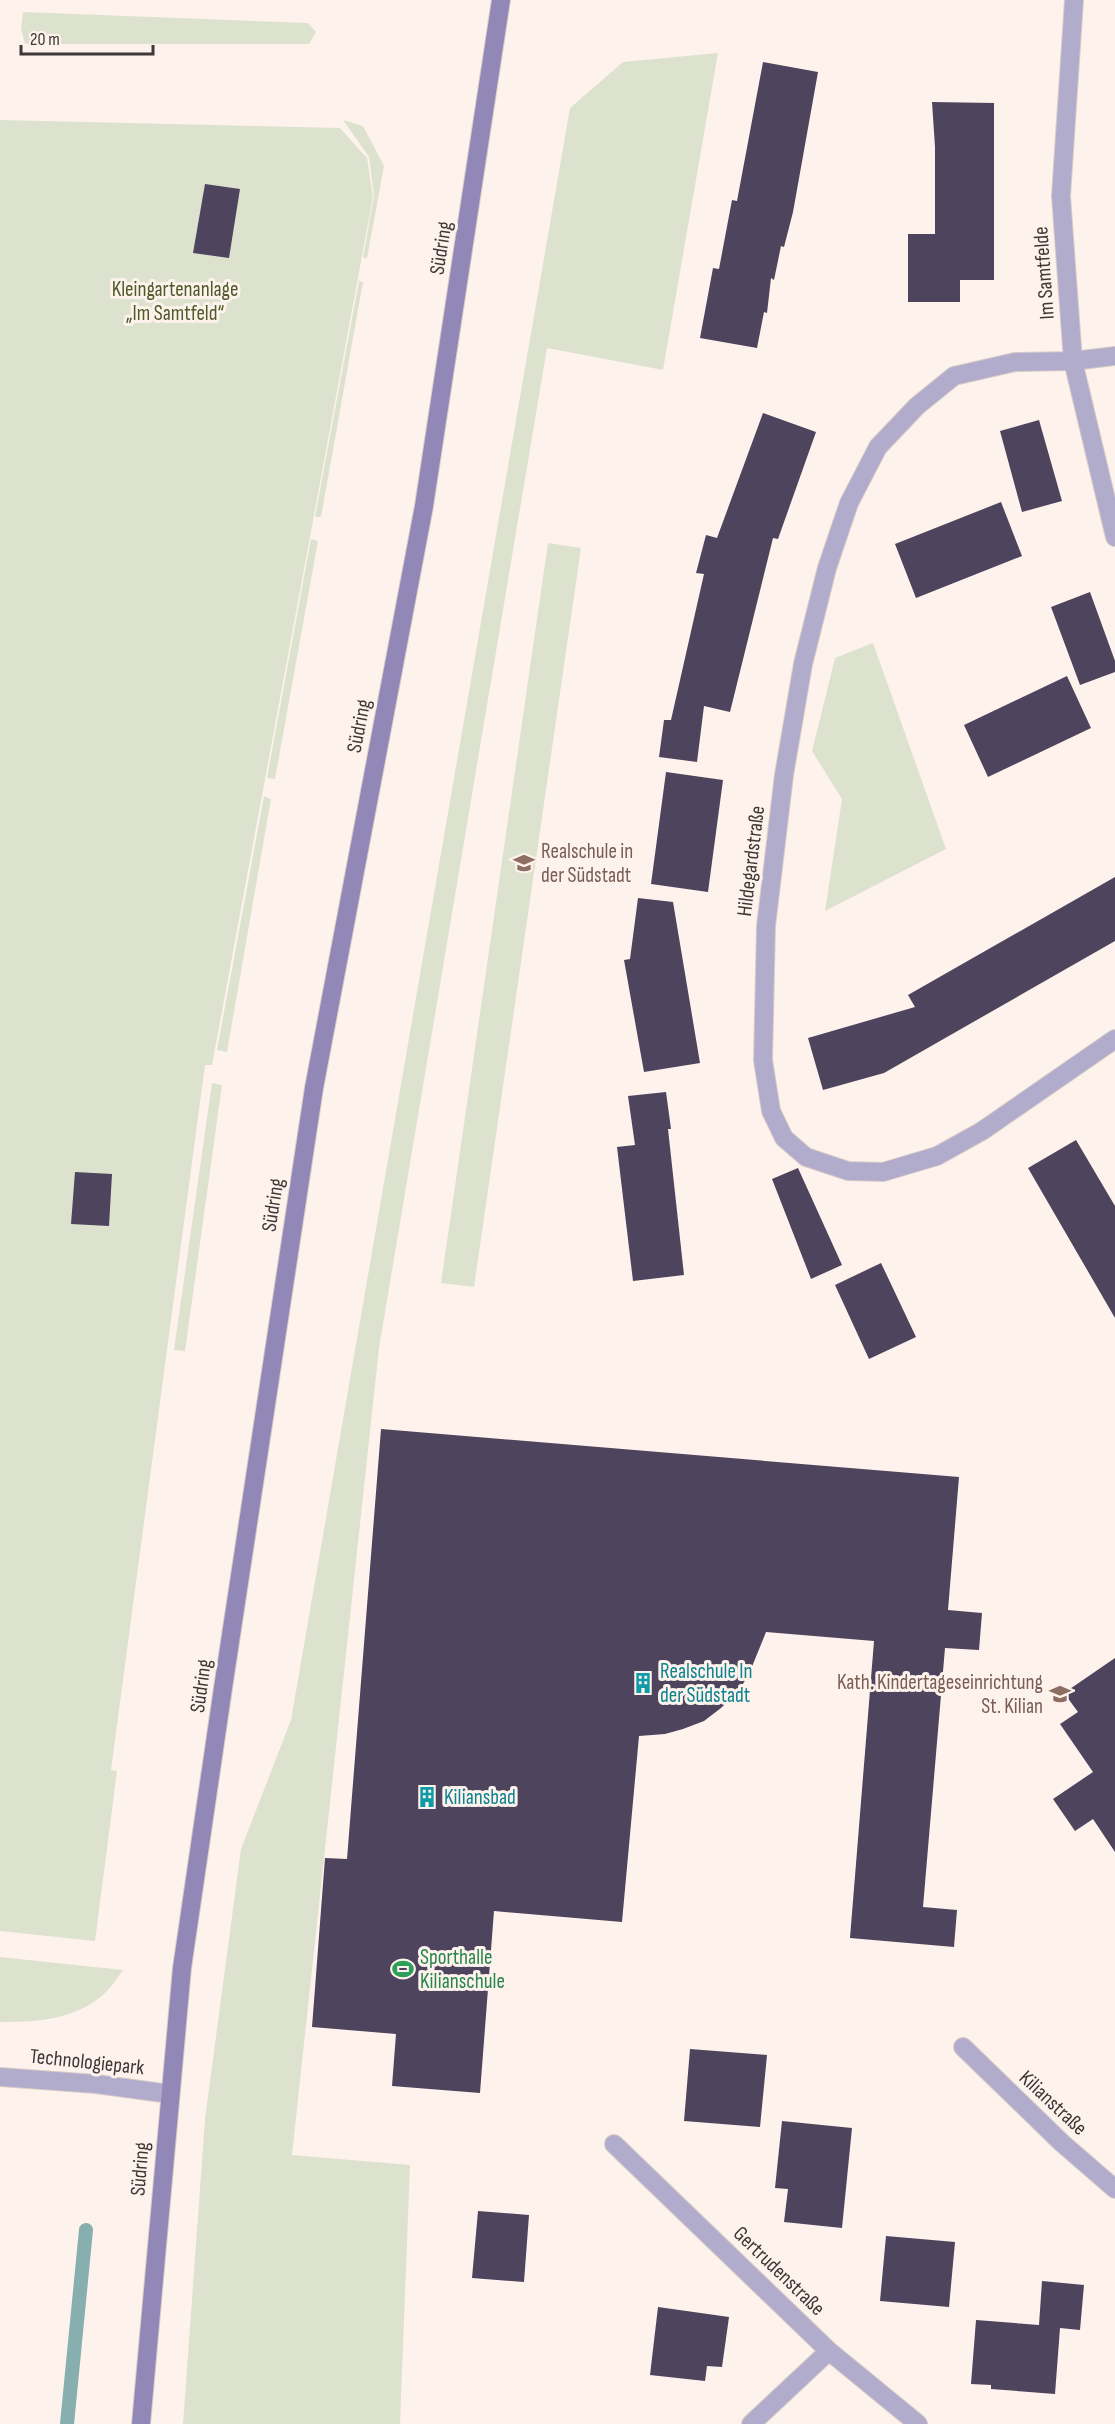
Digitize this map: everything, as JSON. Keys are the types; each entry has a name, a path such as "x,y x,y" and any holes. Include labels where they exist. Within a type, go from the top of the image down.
{"main road":[{"name":"Südring","path":"141,2424 182,1968 314,1088 424,506 501,0"}],"street":[{"name":"Im Samtfelde","path":"1074,0 1061,196 1073,361 1115,537"},
{"name":"Hildegardstraße","path":"1115,356 1073,361 1015,362 954,376 917,406 878,447 849,503 827,568 803,664 784,775 766,926 763,1060 771,1111 784,1138 806,1157 848,1171 883,1172 937,1156 982,1131 1115,1039"},
{"name":"Kilianstraße","path":"963,2047 1062,2143 1115,2189"},
{"name":"Technologiepark","path":"0,2077 96,2084 170,2094"},
{"name":"Gertrudenstraße","path":"614,2144 829,2351 918,2424"},
{"path":"751,2424 829,2351"}],"green space":[{"path":"23,12 308,23 316,32 309,44 25,44 21,29"},
{"path":"718,53 663,370 547,348 379,1348 292,2155 410,2165 400,2424 183,2424 205,2119 241,1849 291,1720 570,108 623,62"},
{"name":"Kleingartenanlage „Im Samtfeld“","path":"0,120 340,128 367,158 373,197 212,1065 205,1065 111,1770 117,1771 95,1941 0,1931"},
{"path":"343,120 363,126 384,166 367,258 363,258 374,196 369,157"},
{"path":"359,281 363,282 321,517 315,517"},
{"path":"311,539 318,541 275,779 267,778"},
{"path":"548,543 581,548 474,1287 441,1283"},
{"path":"873,643 946,849 825,911 842,799 812,751 835,658"},
{"path":"264,796 271,799 227,1052 217,1050"},
{"path":"212,1083 222,1085 185,1351 174,1350"},
{"path":"0,1957 123,1970 106,1992 95,2001 70,2014 43,2020 0,2022"}],"building":[{"path":"763,62 818,72 793,212 784,247 781,246 774,280 771,278 767,313 764,312 757,348 700,338 713,268 719,269 732,200 737,201"},
{"path":"932,102 994,103 994,280 960,280 960,302 908,302 908,234 935,234 935,147"},
{"path":"205,184 240,189 229,258 193,253"},
{"path":"763,413 816,432 778,539 773,538 730,712 704,706 697,762 659,757 664,720 671,720 704,574 696,573 706,535 717,538"},
{"path":"1039,420 1062,501 1022,512 1000,431"},
{"path":"1001,502 1022,556 916,598 895,544"},
{"path":"1090,592 1115,661 1115,672 1080,685 1051,607"},
{"path":"1067,676 1091,728 988,777 964,725"},
{"path":"666,772 723,780 708,892 651,884"},
{"path":"1115,877 1115,941 884,1073 823,1090 808,1038 915,1007 908,995"},
{"path":"638,898 673,902 700,1063 644,1072 624,960 630,959"},
{"path":"666,1092 684,1275 633,1281 617,1147 635,1145 628,1096"},
{"path":"1076,1140 1115,1206 1115,1318 1028,1168"},
{"path":"798,1168 842,1265 811,1279 772,1179"},
{"path":"75,1172 112,1174 109,1226 71,1224"},
{"path":"881,1263 916,1337 869,1359 835,1285"},
{"path":"381,1429 959,1477 948,1610 982,1613 979,1650 945,1648 923,1907 957,1910 954,1947 850,1938 874,1641 766,1632 749,1674 738,1692 721,1708 704,1721 683,1729 665,1734 639,1736 622,1922 494,1911 480,2093 392,2086 396,2034 312,2027 325,1858 347,1859"},
{"path":"1115,1658 1115,1852 1093,1819 1075,1831 1053,1799 1093,1772 1060,1724 1078,1712 1064,1693"},
{"path":"690,2049 767,2055 760,2127 684,2121"},
{"path":"782,2121 852,2128 842,2228 784,2222 788,2189 775,2188"},
{"path":"478,2211 529,2215 524,2282 472,2278"},
{"path":"886,2236 955,2242 949,2307 880,2301"},
{"path":"1042,2281 1084,2285 1080,2330 1060,2328 1055,2394 991,2389 991,2385 971,2384 976,2320 1039,2325"},
{"path":"658,2307 729,2317 722,2367 707,2366 705,2381 650,2375"}],"waterway":[{"path":"67,2424 86,2230"}],"place":[{"name":"Realschule in der Südstadt","path":"524,863"},
{"name":"Realschule In der Südstadt","path":"643,1683"},
{"name":"Kath. Kindertageseinrichtung St. Kilian","path":"1060,1694"},
{"name":"Kiliansbad","path":"427,1797"},
{"name":"Sporthalle Kilianschule","path":"403,1969"}]}
